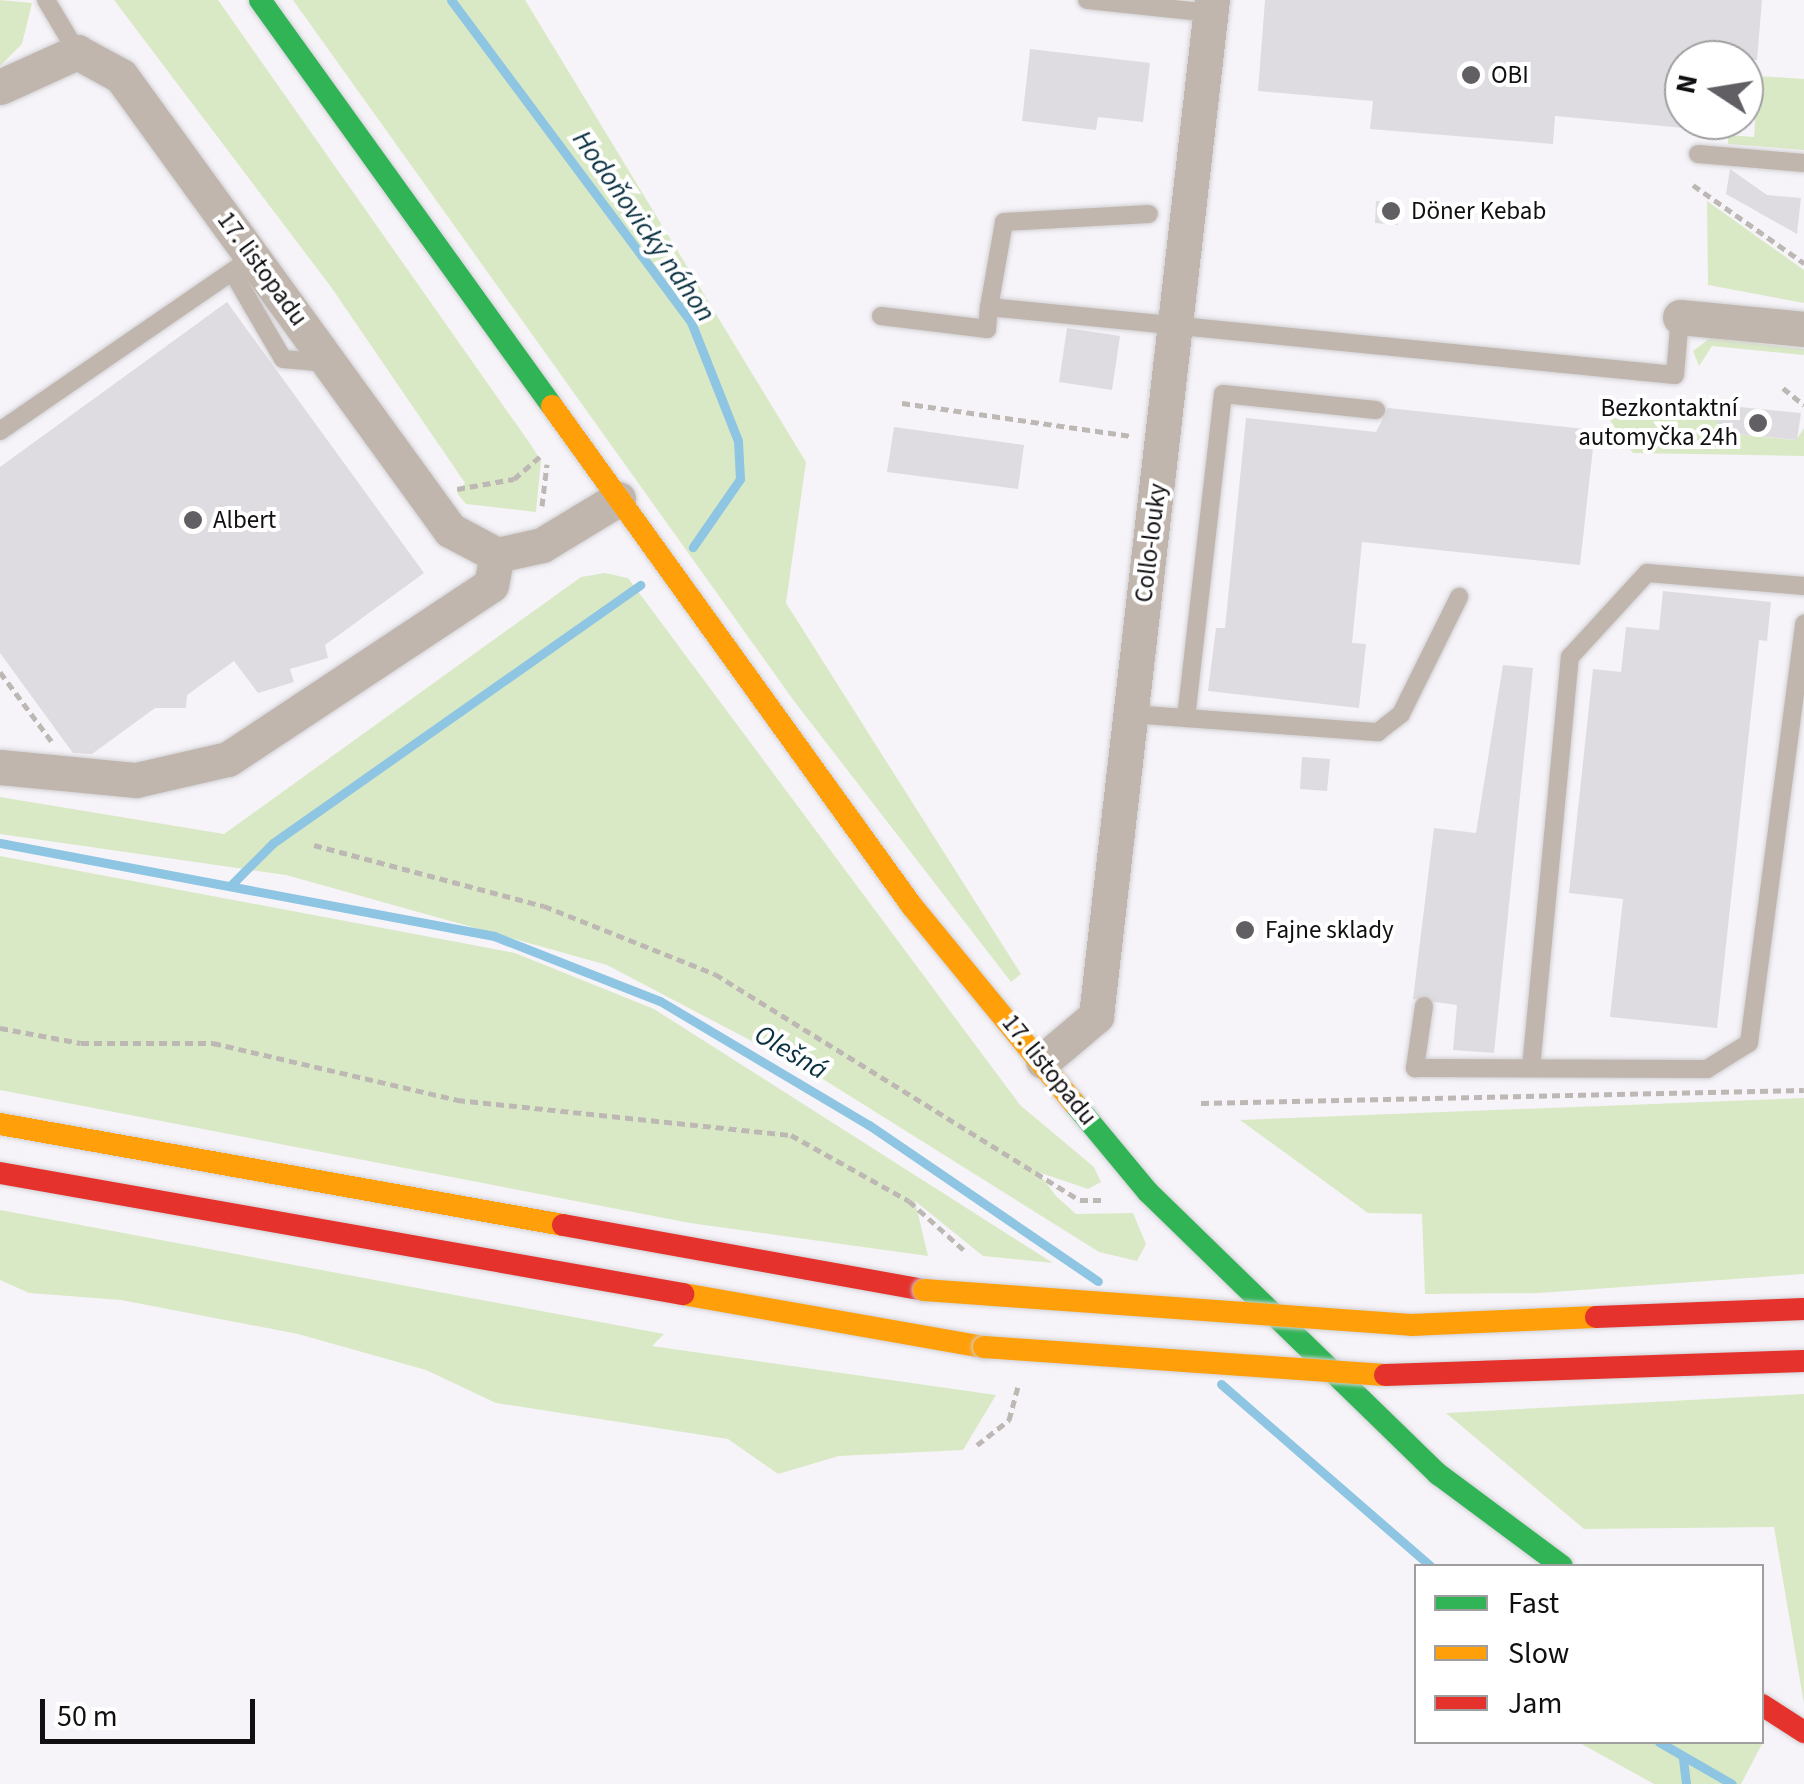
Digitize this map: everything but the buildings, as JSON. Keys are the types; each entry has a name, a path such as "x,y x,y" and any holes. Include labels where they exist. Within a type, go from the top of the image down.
{"main road":[{"name":"17. listopadu","path":"260,0 912,906 1148,1192 1438,1474 1559,1564"},
{"path":"0,1124 924,1290 1411,1325 1804,1309"},
{"path":"0,1172 984,1347 1410,1377 1804,1361"},
{"path":"1764,1706 1804,1732"}],"street":[{"name":"Collo-louky","path":"1043,1061 1096,1016 1212,6"},
{"path":"0,86 42,60 77,52"},
{"name":"17. listopadu","path":"77,52 122,76 243,265 331,363 450,530 497,555"},
{"path":"1680,318 1804,329"},
{"path":"0,767 81,781 178,775 228,759 491,585 497,555 542,545 618,499"}],"lane":[{"path":"46,0 77,52"},
{"path":"1087,0 1212,6"},
{"path":"1698,154 1804,163"},
{"path":"880,316 987,329 1004,222 1149,214"},
{"path":"0,431 243,265"},
{"path":"989,307 1175,331 1675,375 1680,318"},
{"path":"1186,718 1223,394 1376,410"},
{"path":"1531,1068 1570,657 1648,573 1804,586"},
{"path":"1131,714 1378,732 1401,714 1459,598"},
{"path":"1424,1006 1414,1068 1706,1069 1749,1043 1804,624"}],"path":[{"path":"1693,185 1804,263"},
{"path":"1784,388 1804,405"},
{"path":"902,404 1162,441"},
{"path":"460,504 450,494 465,484 514,478 543,453 546,498 535,516"},
{"path":"0,672 81,781"},
{"path":"314,845 544,906 716,974 1080,1200 1148,1192"},
{"path":"0,1028 81,1043 213,1043 457,1100 791,1134 908,1202 975,1259"},
{"path":"1201,1103 1804,1090"},
{"path":"977,1445 1009,1420 1018,1374"}],"green space":[{"path":"0,0 32,3 22,44 0,66"},
{"path":"114,0 218,0 541,461 536,512 466,504 457,493 465,483 331,287"},
{"path":"293,0 525,0 806,462 786,603 1021,974 1011,982 794,701"},
{"path":"1764,76 1804,79 1804,150 1728,144 1728,140 1764,140"},
{"path":"1707,201 1804,270 1804,303 1708,285"},
{"path":"1710,338 1804,349 1804,355 1712,346 1699,366 1693,351"},
{"path":"1602,409 1718,419 1716,432 1796,440 1804,428 1804,456 1633,453"},
{"path":"605,573 628,578 1020,1105 1094,1167 1101,1182 1088,1189 1038,1172 1056,1196 1076,1214 1133,1213 1146,1244 1137,1261 1099,1252 818,1076 607,965 286,875 0,834 0,797 224,834 581,577"},
{"path":"0,856 515,953 654,1009 1053,1263 983,1256 915,1201 928,1256 690,1223 0,1090"},
{"path":"1804,1098 1804,1274 1539,1293 1425,1294 1422,1214 1368,1213 1240,1120"},
{"path":"0,1210 664,1334 652,1346 996,1395 963,1450 839,1456 778,1474 728,1439 496,1403 426,1370 298,1334 121,1300 29,1293 0,1280"},
{"path":"1804,1394 1804,1704 1774,1527 1584,1529 1446,1413"},
{"path":"1582,1744 1762,1744 1741,1784 1654,1784"}],"waterway":[{"name":"Hodoňovický náhon","path":"451,0 691,322 738,441 740,479 693,547"},
{"name":"Hodoňovický náhon","path":"232,884 273,843 640,585"},
{"name":"Olešná","path":"0,843 494,936 660,1001 869,1125 1098,1281"},
{"name":"Olešná","path":"1221,1384 1428,1564"},
{"name":"Olešná","path":"1662,1744 1732,1784"},
{"path":"1683,1759 1686,1784"}],"traffic: fast":[{"path":"260,0 552,406"},
{"path":"1074,1103 1148,1192 1438,1474 1559,1564"}],"traffic: slow":[{"path":"552,406 912,906 1074,1103"},
{"path":"0,1124 563,1225"},
{"path":"924,1290 1411,1325 1596,1317"},
{"path":"683,1294 984,1347"},
{"path":"984,1347 1385,1375"}],"traffic: jam":[{"path":"0,1173 683,1294"},
{"path":"563,1225 924,1290"},
{"path":"1596,1317 1804,1309"},
{"path":"1385,1375 1804,1361"},
{"path":"1764,1706 1804,1732"}],"place":[{"name":"OBI","path":"1471,75"},
{"name":"Döner Kebab","path":"1391,211"},
{"name":"Bezkontaktní automyčka 24h","path":"1758,423"},
{"name":"Albert","path":"193,520"},
{"name":"Fajne sklady","path":"1245,930"}]}
